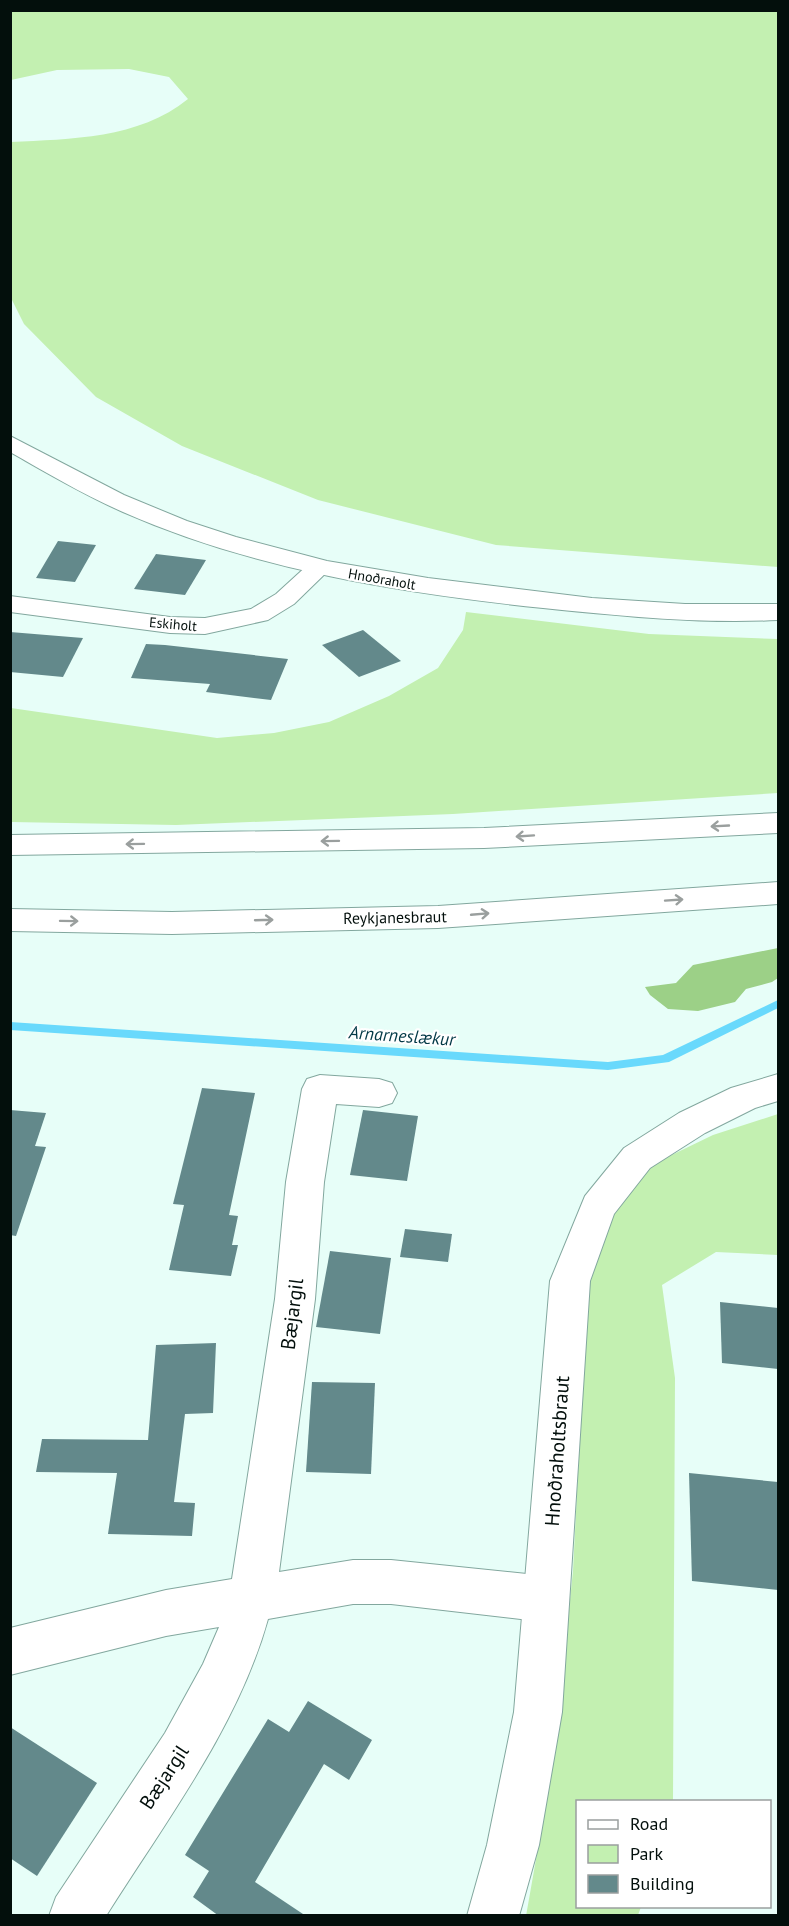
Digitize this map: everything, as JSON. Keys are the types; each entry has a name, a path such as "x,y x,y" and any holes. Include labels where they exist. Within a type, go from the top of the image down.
{"main road":[{"name":"Hnoðraholt","path":"10,443 76,480 131,507 192,530 319,568 393,582 613,608 778,612"},
{"name":"Eskiholt","path":"10,604 170,625 205,626 259,615 285,599 319,568"},
{"path":"10,845 484,838 778,823"},
{"name":"Reykjanesbraut","path":"10,920 172,923 438,917 778,893"},
{"name":"Hnoðraholtsbraut","path":"493,1916 513,1845 538,1712 570,1281 598,1207 637,1158 692,1123 744,1098 778,1088"},
{"name":"Bæjargil","path":"75,1916 186,1743 236,1644 251,1597 259,1557 295,1299 305,1182 320,1089 379,1093"},
{"path":"10,1652 166,1613 251,1597 362,1582 391,1582 546,1599"}],"green space":[{"path":"11,10 778,11 778,567 496,545 318,500 182,446 96,397 24,324 11,298 11,142 80,138 126,129 169,112 188,99 169,77 129,69 57,70 11,80"},
{"path":"466,612 649,634 778,639 778,793 453,814 176,825 11,822 11,708 217,738 274,733 329,722 389,696 438,668 463,630"},
{"path":"778,948 778,978 772,982 746,989 735,1002 698,1011 668,1009 650,995 645,987 676,983 693,965"},
{"path":"778,1114 778,1255 716,1252 662,1285 675,1378 673,1800 576,1800 576,1908 641,1908 638,1915 526,1916 553,1763 573,1571 588,1276 613,1212 651,1165 713,1135"}],"building":[{"path":"58,541 96,545 75,582 36,578"},
{"path":"156,554 206,560 185,595 134,589"},
{"path":"363,630 401,661 359,677 322,645"},
{"path":"10,632 83,638 63,677 10,672"},
{"path":"146,644 288,659 271,700 206,692 210,684 131,678"},
{"path":"202,1088 255,1093 229,1215 238,1216 232,1245 238,1245 231,1276 169,1270 184,1205 173,1204"},
{"path":"10,1110 46,1113 35,1146 46,1147 16,1236 10,1235"},
{"path":"363,1110 418,1116 407,1181 350,1175"},
{"path":"405,1229 452,1234 448,1262 400,1257"},
{"path":"330,1251 391,1258 380,1334 316,1327"},
{"path":"720,1302 778,1308 778,1369 722,1363"},
{"path":"216,1343 213,1413 185,1414 174,1502 195,1503 192,1536 108,1534 117,1473 36,1472 42,1439 148,1440 156,1345"},
{"path":"312,1382 375,1383 371,1474 306,1472"},
{"path":"689,1473 778,1482 778,1590 692,1581"},
{"path":"308,1701 372,1740 349,1780 324,1764 255,1882 306,1916 219,1916 193,1897 209,1871 185,1855 268,1719 289,1732"},
{"path":"10,1727 97,1783 37,1876 10,1858"}],"waterway":[{"name":"Arnarneslækur","path":"10,1026 608,1066 665,1059 778,1004"}]}
